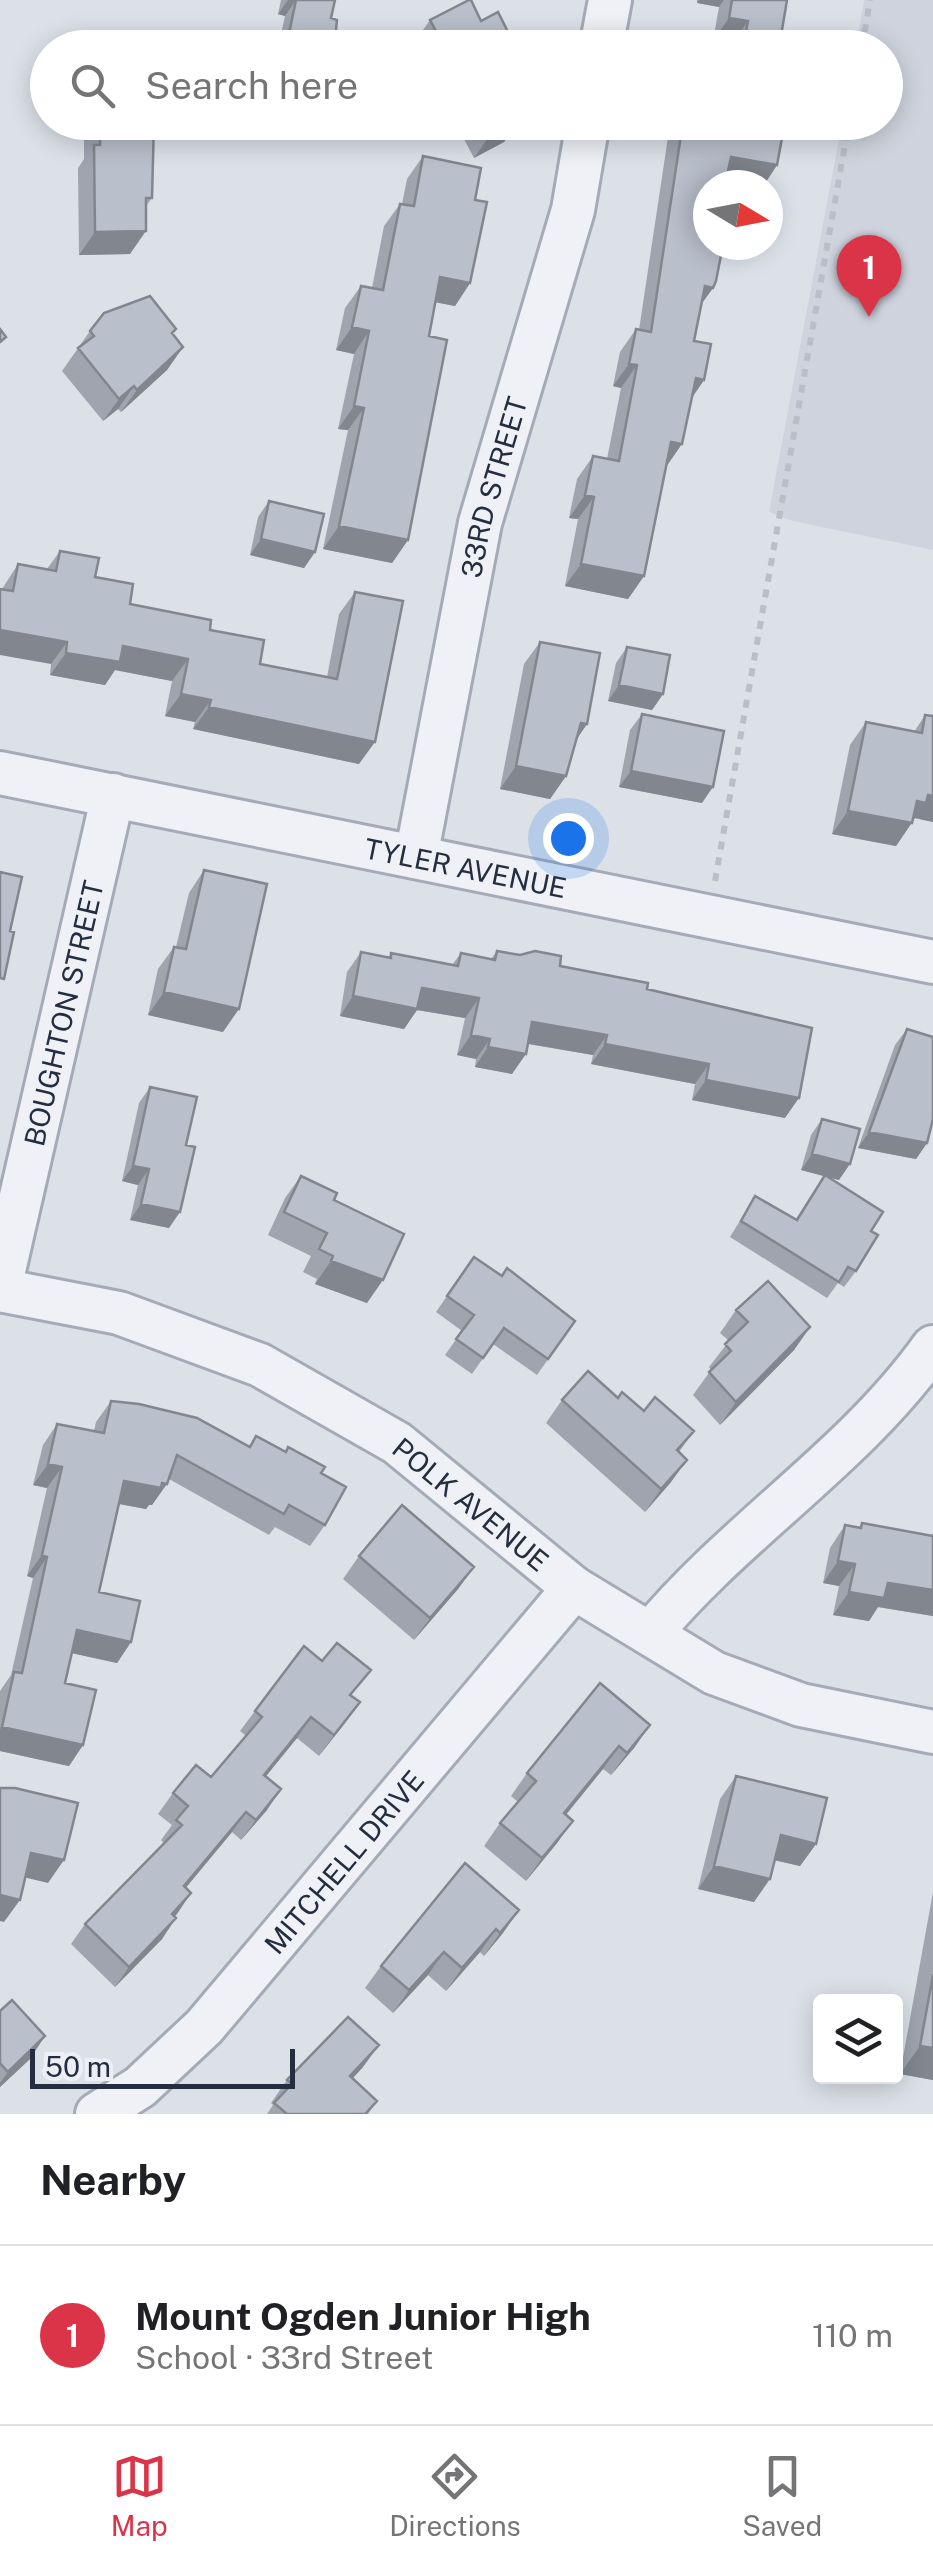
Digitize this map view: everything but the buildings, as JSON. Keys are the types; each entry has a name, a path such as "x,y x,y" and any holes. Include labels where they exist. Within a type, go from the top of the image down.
{"street":[{"path":"605,30 610,0"},
{"name":"33RD STREET","path":"416,857 480,522 573,210 585,140"},
{"name":"TYLER AVENUE","path":"0,772 933,962"},
{"name":"BOUGHTON STREET","path":"0,1289 112,795"},
{"name":"POLK AVENUE","path":"0,1289 118,1313 260,1365 397,1443 574,1588 714,1672 801,1705 933,1732"},
{"path":"650,1634 692,1583 869,1426 933,1347"},
{"name":"MITCHELL DRIVE","path":"97,2114 140,2087 204,2028 574,1588"}],"path":[{"path":"865,30 870,0"},
{"path":"709,916 845,140"}],"shaded area":[{"path":"864,0 933,0 933,550 793,521 769,512 839,140 903,140 903,30 859,30"}],"place":[{"name":"Mount Ogden Junior High","path":"869,317"}]}
